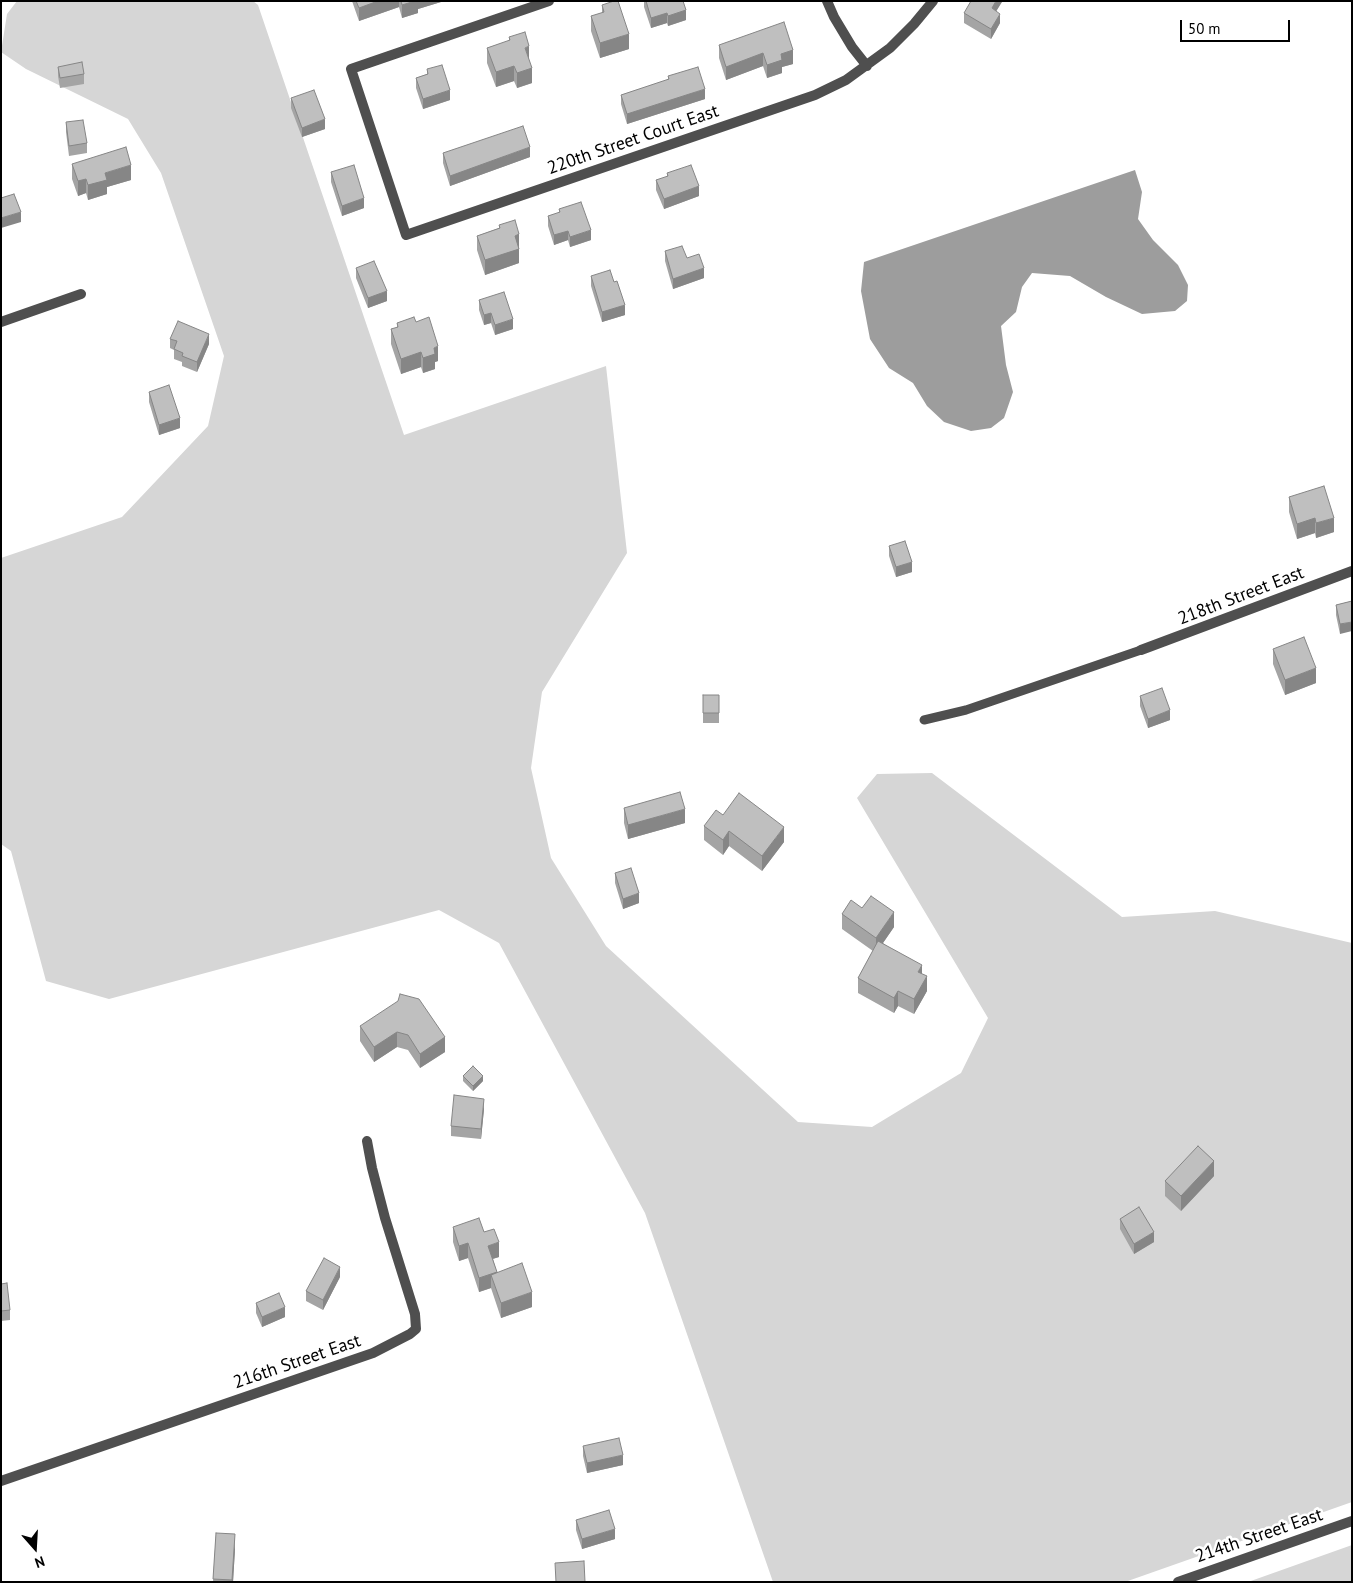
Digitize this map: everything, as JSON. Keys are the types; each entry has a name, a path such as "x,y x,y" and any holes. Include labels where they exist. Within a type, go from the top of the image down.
{"street":[{"name":"220th Street Court East","path":"549,1 351,69 406,235 815,95 846,80 890,48 914,24 933,1"},
{"path":"827,1 852,47 867,66"},
{"path":"1,322 81,294"},
{"name":"218th Street East","path":"1142,650 1352,571"},
{"name":"216th Street East","path":"1,1481 373,1353 416,1329 415,1314 384,1218 367,1141"},
{"name":"214th Street East","path":"1178,1582 1352,1521"}],"lane":[{"path":"924,720 966,710 1142,650"}],"shaded area":[{"path":"17,1 253,1 258,5 404,435 606,366 627,553 542,692 531,768 551,858 606,946 798,1122 872,1127 961,1073 988,1018 857,798 877,774 932,773 1122,917 1215,911 1352,943 1352,1502 1125,1582 773,1582 645,1213 499,943 439,910 109,999 46,981 11,851 1,844 1,558 122,517 208,426 224,356 161,173 128,119 26,69 1,52 7,14"},
{"path":"1135,170 1142,192 1138,219 1153,240 1178,265 1188,285 1187,301 1175,311 1142,314 1106,297 1070,276 1032,273 1022,287 1016,312 1001,326 1006,365 1013,392 1004,418 991,428 971,431 944,422 927,406 913,383 889,368 870,339 861,291 864,262"},
{"path":"1352,1545 1352,1582 1248,1582"}],"building":[{"path":"356,1 378,1 359,8"},
{"path":"401,1 415,1 402,5"},
{"path":"618,1 629,34 600,43 591,16 604,12 602,5"},
{"path":"646,1 683,1 686,10 668,16 667,13 651,18"},
{"path":"971,1 996,1 992,8 1000,14 991,29 964,13"},
{"path":"784,22 793,50 781,54 782,60 767,65 763,53 726,67 719,45"},
{"path":"525,32 529,46 525,48 532,68 517,73 514,66 496,72 487,48 510,40 509,37"},
{"path":"82,62 84,74 60,78 58,67"},
{"path":"442,65 450,90 423,99 416,78 428,74 427,69"},
{"path":"698,67 705,89 627,114 621,95 669,79 668,76"},
{"path":"314,90 325,119 302,128 291,98"},
{"path":"83,120 87,143 69,146 66,122"},
{"path":"523,126 530,147 450,176 443,153"},
{"path":"126,147 131,165 105,173 107,180 88,185 86,179 78,181 72,164"},
{"path":"354,165 364,198 342,206 331,172"},
{"path":"691,165 699,186 664,199 656,180 668,176 667,173"},
{"path":"14,194 21,212 1,218 1,198"},
{"path":"581,202 591,230 570,237 568,231 554,235 548,216 560,212 559,209"},
{"path":"515,220 519,234 515,236 519,249 485,260 477,236 500,228 499,225"},
{"path":"682,246 687,258 699,254 704,268 673,279 665,251"},
{"path":"374,261 387,291 368,298 356,268"},
{"path":"610,270 614,282 617,281 625,305 602,312 591,276"},
{"path":"504,292 513,319 495,325 491,313 484,315 479,300"},
{"path":"414,317 416,322 429,317 438,346 434,348 435,354 423,358 421,352 401,359 391,329 398,327 397,323"},
{"path":"178,321 209,334 197,362 182,356 183,353 174,349 177,341 170,339"},
{"path":"169,385 180,418 159,425 149,392"},
{"path":"1324,486 1334,518 1316,523 1315,518 1297,524 1289,497"},
{"path":"905,541 912,562 896,567 889,546"},
{"path":"1352,601 1352,622 1340,624 1336,605"},
{"path":"1304,637 1316,668 1285,680 1273,649"},
{"path":"1162,688 1170,710 1148,719 1140,696"},
{"path":"703,695 719,695 719,713 703,713"},
{"path":"680,792 685,809 628,825 624,808"},
{"path":"739,793 784,827 762,856 729,831 723,840 704,826 716,810 723,815"},
{"path":"631,868 639,893 623,899 615,873"},
{"path":"871,896 894,912 876,938 842,914 851,900 862,908"},
{"path":"878,941 922,965 918,972 927,976 914,999 898,991 894,998 858,978"},
{"path":"400,994 419,999 445,1037 420,1054 408,1035 397,1032 374,1047 360,1026 398,1001"},
{"path":"473,1066 483,1076 473,1086 463,1076"},
{"path":"454,1095 484,1099 481,1129 451,1126"},
{"path":"1198,1146 1214,1161 1181,1196 1165,1181"},
{"path":"1139,1207 1154,1232 1134,1244 1120,1219"},
{"path":"479,1218 484,1232 494,1229 499,1242 488,1246 497,1272 479,1278 468,1243 459,1246 453,1227"},
{"path":"324,1258 340,1267 323,1300 306,1291"},
{"path":"522,1263 532,1292 501,1303 491,1275"},
{"path":"7,1283 10,1310 1,1311 1,1284"},
{"path":"279,1293 285,1307 262,1317 256,1303"},
{"path":"619,1438 623,1455 587,1463 583,1446"},
{"path":"609,1510 615,1529 582,1539 576,1520"},
{"path":"216,1533 235,1534 232,1580 213,1579"},
{"path":"584,1561 585,1582 556,1582 555,1563"}]}
